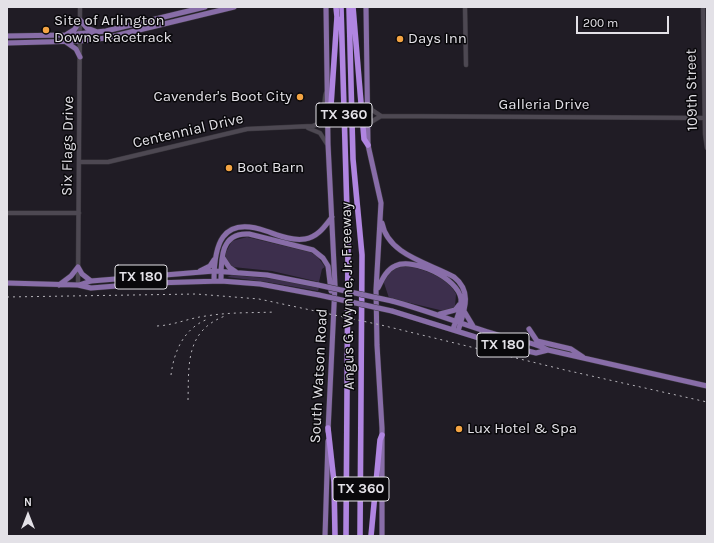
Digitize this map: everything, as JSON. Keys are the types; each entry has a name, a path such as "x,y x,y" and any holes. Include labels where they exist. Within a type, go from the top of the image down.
{"highway":[{"path":"327,124 330,120 340,17 336,7"},
{"name":"Angus G. Wynne, Jr. Freeway","path":"341,7 340,17 348,246 346,536"},
{"name":"Angus G. Wynne, Jr. Freeway","path":"349,7 352,15 353,159 362,254 360,536"},
{"path":"353,7 352,15 364,139 368,145"},
{"path":"328,428 334,482 335,536"},
{"path":"371,536 380,440 382,435"}],"main road":[{"path":"7,36 66,35 98,32 205,7"},
{"path":"7,43 80,41 143,30 234,7"},
{"path":"326,10 332,7 341,7"},
{"path":"366,8 368,145 380,195 381,215 376,290 377,360 382,435 382,536"},
{"name":"South Watson Road","path":"325,536 334,294 332,216 327,124 326,10"},
{"path":"143,30 145,25 162,21 168,16"},
{"path":"66,35 75,29 80,20 87,28 98,32"},
{"path":"65,42 76,49 80,57"},
{"path":"381,215 385,234 395,247 458,280 465,292 466,301 464,311 453,329"},
{"path":"214,281 217,245 223,236 240,227 264,230 293,239 306,239 319,233 332,216"},
{"path":"221,281 222,256 227,241 242,233 260,236 313,250 323,258 328,266 330,290 334,294"},
{"path":"222,256 229,267 237,272"},
{"path":"198,272 210,266 215,260"},
{"path":"376,290 383,277 394,266 410,264 430,270 453,284 459,293 461,302 458,330"},
{"path":"59,285 71,276 78,267 82,274 90,281"},
{"name":"TX 180","path":"78,285 90,281 214,271 267,274 392,301 538,345 548,350 707,386"},
{"name":"TX 180","path":"7,283 78,285 91,288 154,283 214,281 260,284 392,311 458,330 495,343 536,353 548,350"},
{"path":"438,314 455,310 461,302"},
{"path":"464,311 474,326"},
{"path":"529,329 537,341 571,349 585,359"}],"street":[{"name":"Six Flags Drive","path":"78,285 80,7"},
{"path":"465,7 466,65"},
{"name":"109th Street","path":"703,7 707,148"},
{"name":"Centennial Drive","path":"79,162 108,162 247,129 303,127 320,124 323,120 327,91"},
{"path":"367,101 372,110 382,116"},
{"path":"367,130 371,122 382,116"},
{"name":"Galleria Drive","path":"382,116 706,118"},
{"name":"Centennial Drive","path":"303,127 320,133 328,144"},
{"path":"7,213 79,213"}],"shaded area":[{"path":"247,237 310,252 317,256 325,267 322,269 319,282 272,271 233,267 226,261 225,254 232,241"},
{"path":"404,265 418,268 441,278 456,294 455,307 444,311 389,298 383,280 394,269"},
{"path":"232,275 275,279 319,288 318,291 227,277"}],"railway":[{"path":"7,297 196,294 259,299 381,325 565,370 707,402"},
{"path":"157,326 215,315 275,312"},
{"path":"188,400 190,362 192,350 196,340 202,331 212,322 225,316"},
{"path":"171,375 172,366 182,341 193,328 208,319"}],"place":[{"name":"Site of Arlington Downs Racetrack","path":"46,30"},
{"name":"Days Inn","path":"400,39"},
{"name":"Cavender's Boot City","path":"300,97"},
{"name":"Boot Barn","path":"229,168"},
{"name":"Lux Hotel & Spa","path":"459,429"}]}
